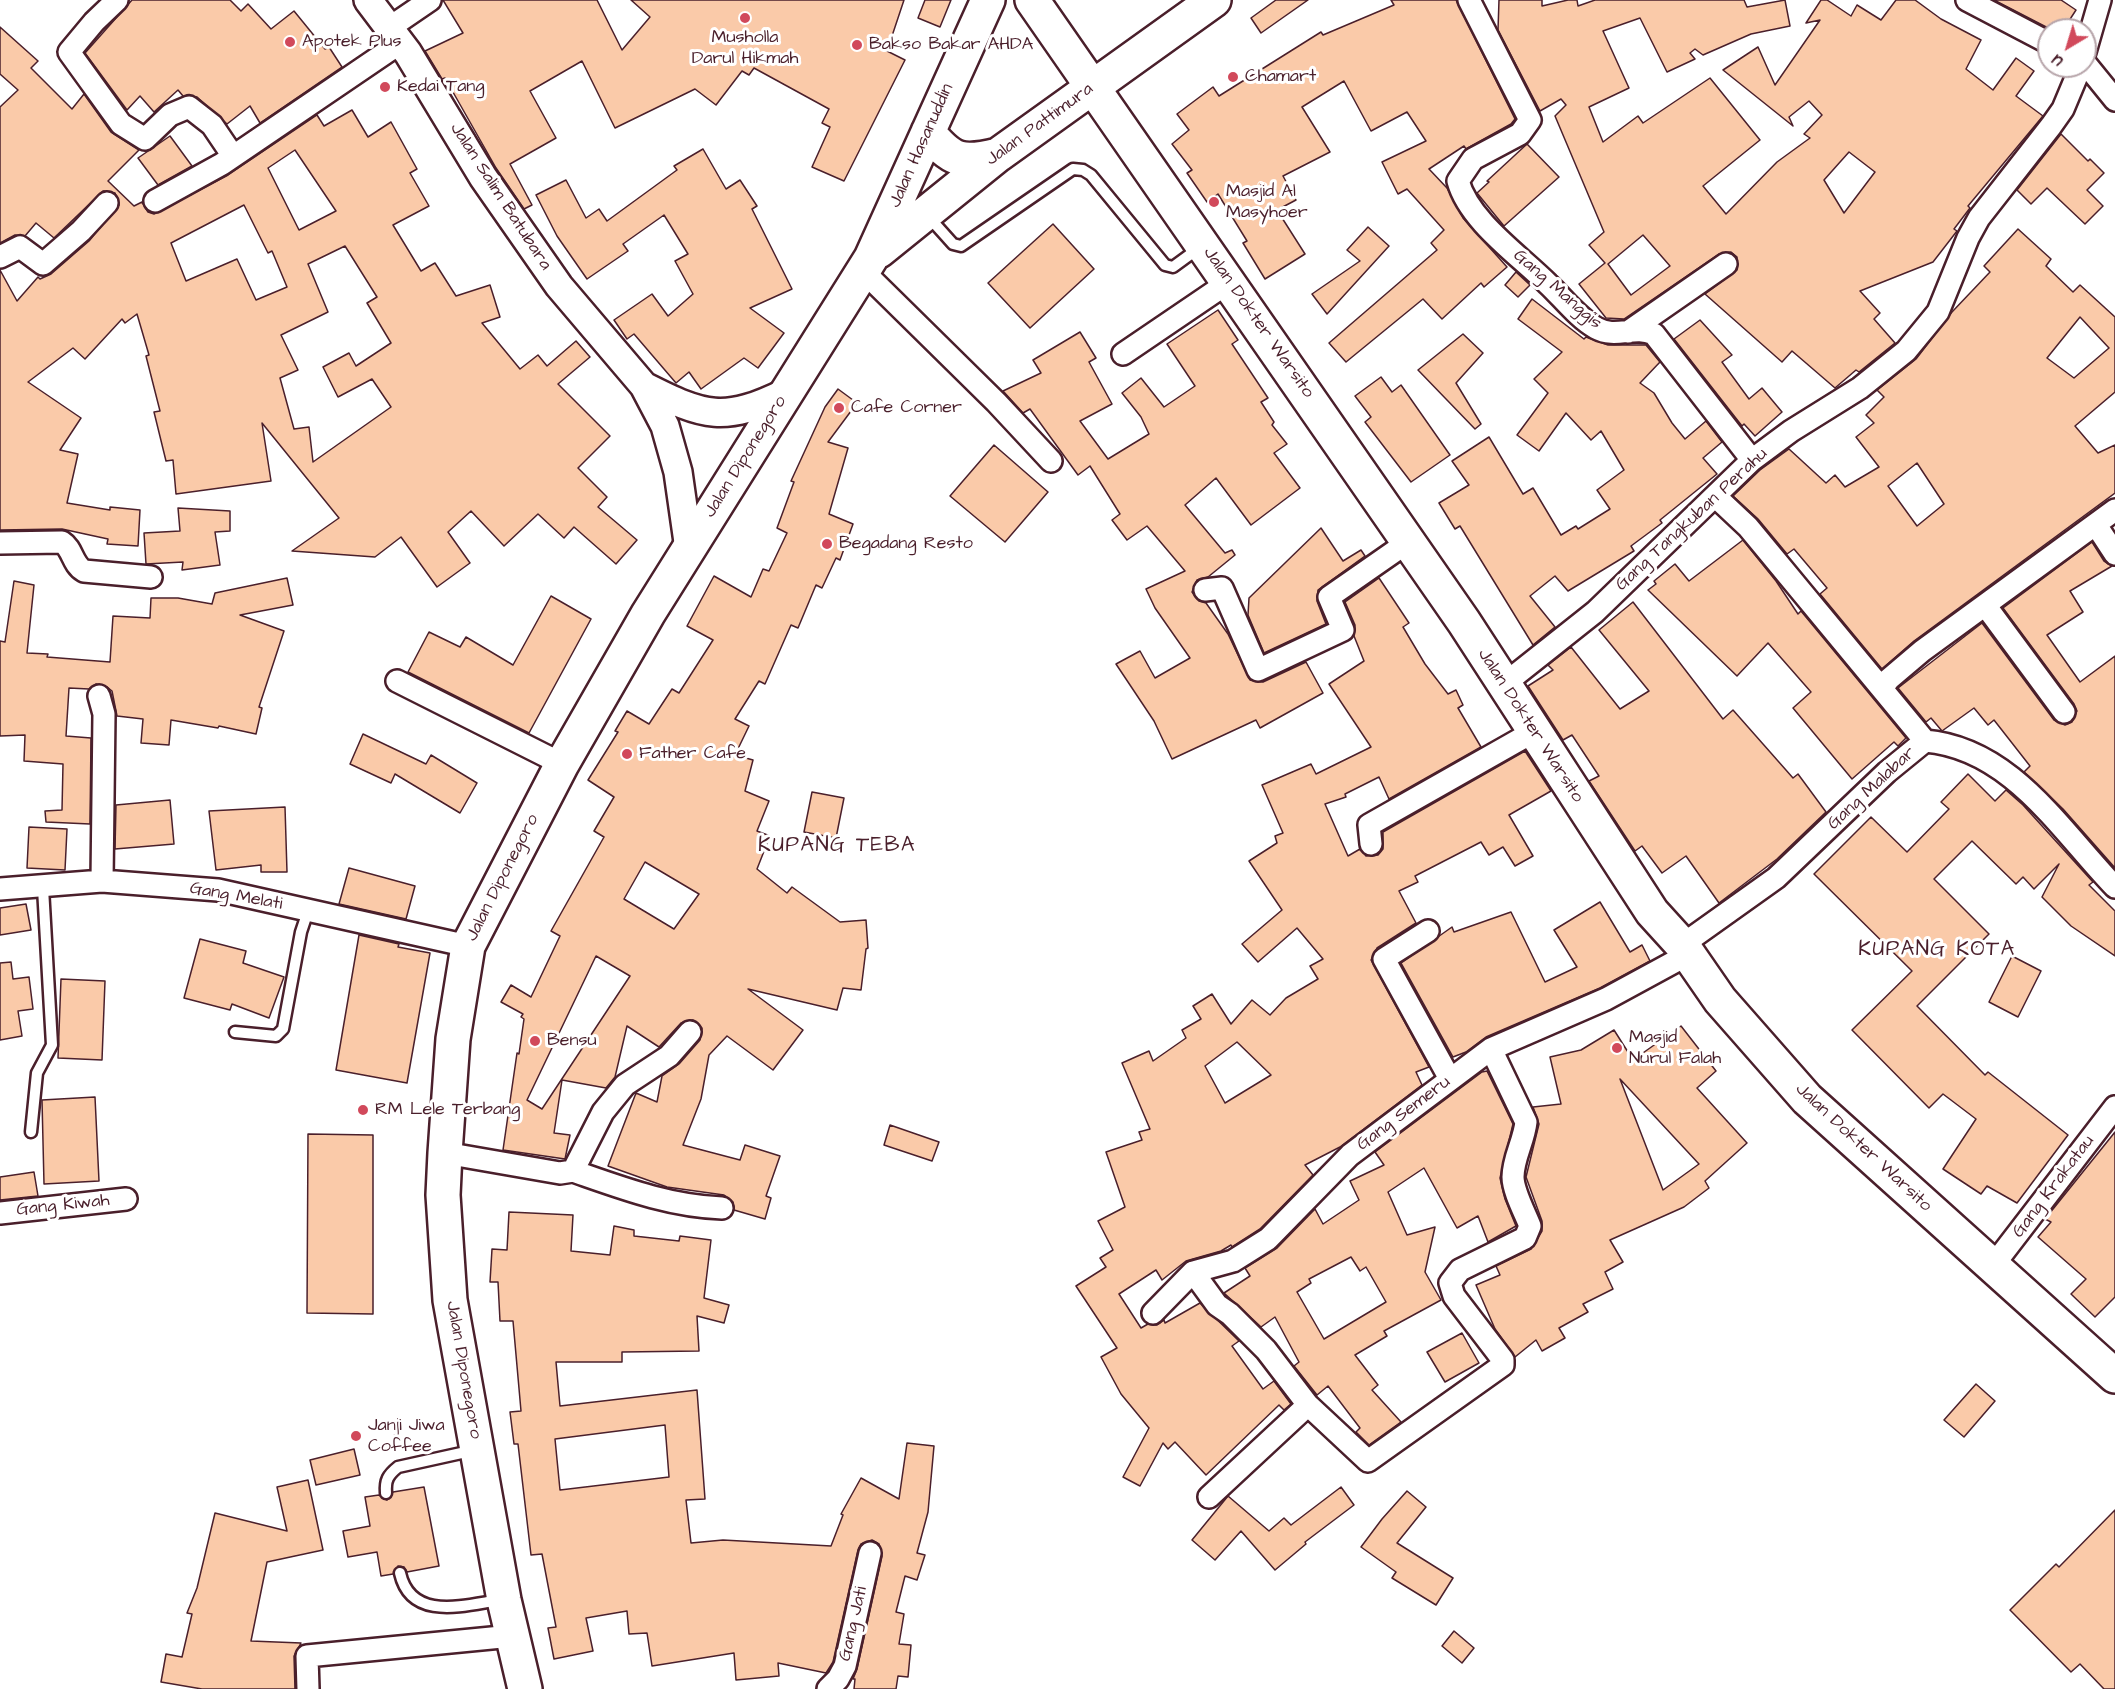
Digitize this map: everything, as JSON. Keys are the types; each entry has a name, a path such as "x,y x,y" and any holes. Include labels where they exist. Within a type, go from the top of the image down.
{"main road":[{"name":"Jalan Hasanuddin","path":"867,264 988,0"},
{"name":"Jalan Dokter Warsito","path":"1032,0 1204,244 1408,542 1652,912 1684,950 1720,999 1806,1099 2115,1376"},
{"name":"Jalan Pattimura","path":"867,264 925,212 998,155 1214,0"},
{"path":"928,132 947,153 961,161 998,155"},
{"name":"Jalan Diponegoro","path":"525,1689 504,1600 450,1300 443,1195 445,1153 453,1039 468,946 562,764 648,614 867,264"}],"street":[{"path":"117,0 94,22 69,52 121,124 144,139 170,115 189,107 212,125 233,156"},
{"name":"Jalan Salim Batubara","path":"368,0 394,35 483,177 559,286 644,386"},
{"path":"155,201 233,156 394,35 430,0"},
{"name":"Gang Manggis","path":"1469,0 1530,120 1527,128 1473,159 1458,181 1462,194 1504,245 1588,322 1615,335 1646,330 1654,334 1752,460"},
{"path":"1967,0 2037,38"},
{"path":"2095,18 2100,0"},
{"name":"Gang Tangkuban Perahu","path":"1503,685 1595,612 1752,460 1791,431 1860,388 1906,351 1938,312 1968,238 1979,219 2051,126 2062,109 2076,78"},
{"path":"2097,78 2115,100"},
{"path":"0,256 20,247 43,264 81,231 107,203"},
{"path":"867,264 1051,461"},
{"path":"1627,332 1726,264"},
{"path":"1123,354 1229,282"},
{"path":"644,386 683,406 722,414 757,407 787,392"},
{"path":"644,386 665,426 675,463 689,549"},
{"path":"1715,496 1748,527 1925,741"},
{"path":"1882,688 1889,679 1922,651 2115,510"},
{"path":"2096,525 2115,554"},
{"path":"0,543 62,542 69,549 76,566 84,571 151,577"},
{"path":"1205,590 1222,588 1258,670 1342,630 1329,597 1408,542"},
{"path":"1985,605 2064,712"},
{"path":"397,681 562,764"},
{"path":"99,696 104,714 102,881"},
{"path":"1371,844 1369,825 1533,732"},
{"name":"Gang Malabar","path":"1684,950 1776,878 1887,772 1925,741 1946,743 1970,751 2011,775 2115,887"},
{"name":"Gang Melati","path":"0,890 102,881 218,890 468,946"},
{"path":"1428,931 1384,959 1450,1079"},
{"name":"Gang Semeru","path":"1193,1272 1233,1261 1268,1239 1350,1155 1491,1049 1606,999 1684,950"},
{"path":"573,1171 603,1112 625,1085 669,1056 690,1032"},
{"path":"1154,1313 1193,1272 1216,1305 1230,1314 1258,1341 1308,1405 1368,1461 1503,1365 1503,1360 1454,1296 1450,1282 1460,1270 1524,1238 1529,1233 1530,1226 1513,1178 1518,1146 1525,1133 1526,1122 1491,1049"},
{"name":"Gang Krakatau","path":"1992,1267 2115,1107"},
{"path":"445,1153 560,1173 573,1171 642,1195 694,1207 722,1208"},
{"name":"Gang Kiwah","path":"0,1213 126,1198"},
{"path":"1209,1497 1308,1405"},
{"name":"Gang Jati","path":"828,1689 838,1679 845,1666 870,1553"},
{"path":"308,1689 307,1656 512,1636"}],"lane":[{"path":"925,212 953,244 961,246 1073,169 1083,170 1092,175 1166,265 1173,267 1204,244"},
{"path":"31,1132 37,1073 52,1045 43,888"},
{"path":"235,1032 276,1036 284,1029 301,932 308,910"},
{"path":"386,1493 385,1484 388,1474 398,1467 478,1450"},
{"path":"400,1573 412,1597 427,1606 442,1608 504,1600"}],"building":[{"path":"132,0 230,0 241,11 248,4 271,29 294,11 325,49 329,47 342,67 260,123 250,106 227,124 197,97 183,96 178,90 154,112 140,96 127,110 85,53"},
{"path":"443,0 597,0 622,50 650,17 631,0 904,0 887,51 905,60 844,181 812,167 830,127 822,123 829,109 754,68 749,75 742,71 716,105 695,89 615,128 582,61 530,91 556,138 510,164 532,205 524,209 496,168 445,78 442,79 425,51 463,33"},
{"path":"925,0 951,0 940,27 918,18"},
{"path":"1276,0 1308,0 1261,33 1251,18"},
{"path":"1391,0 1456,0 1515,119 1511,124 1466,149 1464,146 1429,169 1447,188 1463,218 1507,267 1484,287 1481,283 1442,319 1423,299 1346,362 1329,343 1437,250 1431,243 1444,230 1407,189 1398,194 1382,162 1426,141 1407,112 1371,131 1344,81 1302,107 1330,152 1283,176 1296,200 1277,210 1305,254 1265,279 1243,243 1247,241 1218,194 1207,202 1187,173 1192,170 1172,144 1189,130 1177,114 1213,87 1219,96 1321,32 1323,35 1394,5"},
{"path":"1499,0 1542,0 1542,6 1577,0 1578,6 1595,0 1744,0 1747,7 1785,0 1790,26 1751,34 1703,55 1695,49 1690,53 1695,59 1667,72 1640,18 1603,31 1629,88 1589,107 1603,142 1638,116 1643,123 1710,78 1760,140 1703,186 1726,214 1777,162 1810,138 1804,134 1822,115 1809,101 1789,117 1793,126 1723,70 1758,47 1775,85 1820,20 1806,23 1821,0 1827,0 1851,16 1857,5 1881,20 1896,0 1915,0 1941,19 1981,40 1966,69 1993,90 2016,58 2034,71 2016,96 2043,116 1968,206 1970,208 1954,229 1957,231 1933,262 1860,291 1880,313 1874,319 1895,343 1859,372 1856,370 1835,388 1792,351 1782,362 1705,294 1737,270 1737,257 1731,252 1719,254 1624,319 1606,318 1579,284 1605,263 1589,245 1604,232 1555,116 1566,105 1561,99 1540,111 1498,30","holes":["1849,152 1875,172 1844,213 1824,180","1643,235 1670,266 1631,295 1608,264"]},
{"path":"1994,0 2061,0 2076,10 2071,18 2037,18 2037,22"},
{"path":"0,27 38,61 31,68 72,109 84,94 111,132 139,150 108,181 134,206 142,202 148,212 154,214 228,175 317,115 324,126 352,110 368,137 391,122 417,169 410,173 429,206 393,225 421,271 435,263 456,296 490,285 500,317 482,323 520,369 538,355 547,366 576,341 590,357 558,384 610,436 578,468 607,497 598,507 637,540 616,564 574,527 564,538 538,514 504,546 471,511 448,532 470,563 437,587 401,537 375,557 292,551 339,518 262,423 271,481 176,494 173,460 166,461 154,412 160,411 146,356 149,355 137,314 125,323 122,319 85,359 73,348 28,382 81,418 60,450 78,454 67,503 110,510 110,507 140,510 138,546 107,544 108,539 62,529 0,530 0,270 17,301 38,277 40,279 51,274 89,241 119,205 115,193 103,191 54,238 36,223 25,236 15,235 0,243 0,107 18,90 0,74","holes":["295,150 336,211 299,230 268,168","244,205 268,253 272,251 287,287 256,300 237,259 186,281 171,243","345,246 377,297 367,303 391,343 356,366 349,353 323,367 338,397 372,379 391,407 313,462 309,427 294,429 280,378 298,370 281,335 328,312 308,264"]},
{"path":"2061,134 2088,161 2090,159 2104,173 2087,190 2103,206 2085,224 2047,188 2031,204 2017,190"},
{"path":"170,136 192,166 158,185 138,158"},
{"path":"1527,144 1559,177 1504,226 1477,193"},
{"path":"703,149 726,189 740,180 757,206 752,209 792,289 750,308 784,333 758,368 744,358 701,389 689,372 676,383 634,334 627,339 614,320 652,294 668,316 693,294 675,261 688,254 664,215 623,244 628,251 587,279 557,236 536,195 566,180 586,218 599,209 607,221 677,170 674,166"},
{"path":"1053,224 1094,269 1030,328 988,283"},
{"path":"1368,227 1389,246 1327,314 1312,294 1360,261 1347,250"},
{"path":"2018,229 2051,259 2046,266 2073,292 2080,285 2115,317 2115,392 2075,426 2098,453 2115,445 2115,493 1914,641 1882,669 1820,594 1827,588 1794,549 1787,554 1758,519 1733,496 1760,470 1789,449 1826,483 1835,475 1845,487 1879,467 1856,437 1874,423 1866,415 1884,397 1877,390 1916,359 1952,312 1990,272 1984,266","holes":["2080,317 2109,348 2074,378 2047,358","1917,463 1944,504 1917,526 1888,486"]},
{"path":"1516,272 1530,285 1518,297 1505,285"},
{"path":"1532,299 1584,339 1586,337 1608,345 1646,345 1660,362 1640,383 1654,393 1672,423 1685,439 1706,421 1722,442 1703,458 1717,474 1660,520 1662,523 1631,546 1634,551 1568,591 1555,576 1530,596 1555,627 1533,645 1460,526 1455,529 1439,503 1469,485 1452,461 1489,437 1523,494 1533,488 1561,535 1576,526 1578,529 1610,509 1597,490 1624,470 1601,431 1591,440 1566,413 1539,451 1517,435 1548,393 1534,379 1562,352 1518,319"},
{"path":"1218,310 1238,340 1232,344 1268,398 1261,402 1274,422 1272,425 1287,444 1274,453 1300,488 1251,525 1216,478 1185,505 1225,553 1232,550 1235,555 1208,577 1197,580 1192,592 1199,601 1206,603 1228,634 1250,680 1263,682 1306,662 1323,693 1260,728 1256,720 1172,759 1154,721 1116,664 1140,651 1155,678 1190,658 1155,608 1146,589 1185,571 1147,526 1127,540 1112,520 1120,514 1090,466 1078,475 1030,409 1023,413 1003,391 1041,373 1033,360 1080,332 1096,358 1089,362 1112,404 1080,421 1108,459 1149,434 1141,417 1122,393 1141,378 1164,407 1195,386 1167,344"},
{"path":"1700,320 1732,355 1722,362 1749,399 1762,388 1782,412 1755,436 1744,424 1742,426 1674,339"},
{"path":"1463,334 1483,353 1456,383 1481,424 1475,429 1418,370"},
{"path":"1381,377 1392,392 1401,385 1450,455 1411,482 1365,422 1371,417 1355,396"},
{"path":"838,389 857,403 828,442 848,448 829,514 853,524 840,560 836,558 822,588 816,585 798,628 791,625 765,684 759,681 735,719 749,726 735,755 753,760 745,791 769,801 757,831 770,836 757,869 787,893 792,887 840,922 866,920 868,948 866,949 861,990 843,988 837,1010 748,989 803,1030 773,1070 727,1036 709,1055 701,1099 683,1145 740,1160 745,1145 780,1156 766,1196 771,1198 765,1219 734,1210 733,1202 724,1195 667,1187 608,1166 636,1093 657,1102 662,1076 679,1064 700,1040 702,1028 693,1020 681,1023 659,1047 627,1026 615,1077 606,1088 562,1080 554,1133 570,1135 565,1159 503,1150 524,1019 521,1017 523,1014 501,1002 511,985 531,997 560,936 551,931 604,837 594,831 614,797 588,780 618,732 615,731 627,711 649,724 672,689 679,693 713,640 687,626 714,576 751,597 763,569 769,571 787,533 777,528 794,482 791,481 825,407","holes":["645,862 699,894 674,929 624,899","596,956 630,976 542,1109 527,1100"]},
{"path":"994,445 1048,492 1005,542 950,496"},
{"path":"178,508 230,511 230,531 215,532 220,565 182,570 183,562 146,564 144,533 180,531"},
{"path":"1321,528 1343,561 1361,550 1365,556 1318,590 1317,601 1326,624 1264,653 1248,615 1249,598"},
{"path":"1743,540 1776,581 1798,614 1801,611 1906,738 1898,746 1894,742 1852,779 1793,708 1811,692 1768,643 1737,676 1648,590 1656,584 1654,581 1675,564 1689,581"},
{"path":"2092,542 2104,561 2112,566 2070,591 2083,612 2047,635 2080,682 2115,656 2115,868 2063,809 2024,772 2030,766 1994,720 1988,725 1974,708 1942,731 1931,718 1926,722 1898,688 1982,623 2054,720 2065,725 2072,722 2077,711 2074,704 2003,608"},
{"path":"287,578 293,605 240,615 284,631 259,707 262,708 256,734 219,726 218,728 171,720 169,745 141,743 143,719 117,716 112,691 107,687 96,684 89,689 69,688 66,736 91,738 90,824 46,822 45,811 62,810 63,764 24,761 25,735 0,736 0,641 5,642 14,581 34,585 27,653 48,654 47,657 110,662 113,616 150,618 151,598 178,598 212,604 215,593"},
{"path":"1379,578 1409,623 1403,627 1425,664 1448,694 1456,690 1463,705 1458,708 1481,747 1389,799 1379,777 1345,794 1346,797 1325,804 1348,856 1360,849 1366,856 1378,855 1383,849 1383,832 1525,751 1551,791 1509,815 1533,856 1515,866 1503,847 1489,855 1481,842 1415,876 1418,882 1399,891 1416,923 1377,948 1371,960 1429,1067 1416,1072 1422,1085 1340,1147 1305,1165 1313,1175 1260,1229 1232,1247 1231,1245 1221,1251 1186,1261 1162,1280 1156,1270 1119,1294 1141,1328 1148,1324 1157,1325 1164,1320 1165,1323 1200,1303 1239,1341 1232,1346 1263,1389 1274,1381 1291,1404 1284,1410 1279,1405 1206,1475 1175,1442 1168,1449 1163,1443 1140,1486 1123,1477 1149,1428 1121,1394 1101,1357 1117,1348 1076,1286 1106,1267 1100,1258 1113,1250 1098,1221 1125,1207 1106,1152 1142,1140 1139,1132 1150,1129 1122,1063 1149,1051 1153,1061 1186,1038 1182,1030 1201,1019 1193,1006 1212,994 1231,1024 1252,1000 1270,1015 1286,998 1318,979 1310,966 1323,959 1297,928 1258,962 1242,944 1282,910 1249,861 1277,843 1275,836 1283,833 1262,785 1311,764 1316,774 1371,747 1329,684 1364,661 1354,636 1355,625 1345,602","holes":["1237,1042 1271,1075 1225,1103 1205,1066"]},
{"path":"551,596 591,619 529,733 408,672 429,632 460,647 466,637 513,665"},
{"path":"1633,602 1723,719 1733,710 1793,778 1798,774 1826,812 1777,859 1719,903 1686,856 1662,873 1642,846 1635,851 1589,781 1599,776 1572,735 1563,740 1528,686 1553,670 1548,665 1571,647 1620,709 1649,691 1599,630"},
{"path":"363,734 426,764 431,755 477,783 460,813 395,774 391,783 350,764"},
{"path":"1968,774 1995,801 2006,790 2023,805 2093,882 2089,885 2115,911 2115,956 2071,926 2042,897 2059,864 2034,889 2023,877 2016,884 1972,841 1934,879 1989,934 1917,1006 1985,1075 1988,1072 2068,1135 2017,1203 1987,1186 1981,1194 1943,1169 1976,1119 1943,1094 1929,1108 1852,1030 1912,971 1814,874 1871,817 1907,852 1949,809 1941,802"},
{"path":"812,792 844,798 836,838 804,832"},
{"path":"170,800 174,844 115,849 116,805"},
{"path":"285,807 287,872 261,872 261,865 216,870 209,811"},
{"path":"29,827 67,829 65,870 27,868"},
{"path":"349,868 415,886 406,919 339,904"},
{"path":"1600,902 1630,952 1642,945 1650,961 1600,988 1486,1037 1466,1052 1453,1057 1401,963 1452,927 1454,932 1511,912 1545,982 1577,967 1554,930"},
{"path":"26,904 31,930 0,935 0,908"},
{"path":"359,935 399,944 398,947 430,953 407,1083 336,1070"},
{"path":"200,939 246,951 243,963 284,977 269,1018 232,1004 230,1010 184,998"},
{"path":"2012,956 2041,971 2018,1017 1989,1002"},
{"path":"11,962 13,979 29,977 33,1009 18,1011 22,1036 0,1040 0,963"},
{"path":"61,979 105,981 102,1060 58,1058"},
{"path":"1681,1026 1716,1071 1697,1088 1747,1143 1705,1181 1709,1188 1684,1207 1610,1240 1623,1262 1605,1272 1613,1289 1583,1304 1588,1312 1559,1328 1565,1338 1542,1351 1536,1340 1515,1357 1495,1329 1476,1285 1500,1275 1496,1266 1531,1249 1542,1231 1542,1221 1526,1177 1539,1124 1533,1107 1561,1104 1550,1057 1581,1050 1614,1030 1633,1060","holes":["1620,1079 1699,1164 1663,1190"]},
{"path":"1487,1071 1513,1124 1500,1178 1505,1199 1516,1226 1488,1242 1478,1216 1457,1228 1424,1168 1388,1192 1407,1235 1435,1227 1425,1272 1441,1300 1384,1331 1387,1336 1355,1355 1378,1385 1372,1390 1401,1422 1369,1445 1356,1432 1360,1428 1328,1386 1317,1395 1294,1366 1299,1362 1275,1317 1261,1327 1224,1293 1250,1276 1245,1268 1277,1248 1315,1209 1323,1224 1359,1200 1350,1181 1384,1165 1375,1152 1482,1072","holes":["1351,1257 1360,1271 1366,1267 1386,1302 1324,1339 1297,1292 1311,1283 1309,1279"]},
{"path":"95,1097 99,1181 44,1184 42,1100"},
{"path":"890,1125 939,1142 932,1161 884,1145"},
{"path":"2115,1132 2115,1297 2095,1317 2071,1294 2086,1279 2038,1237 2051,1222 2045,1219"},
{"path":"308,1134 373,1135 373,1314 307,1313"},
{"path":"34,1172 38,1196 0,1200 0,1177"},
{"path":"509,1212 573,1215 571,1251 610,1255 614,1226 634,1230 634,1236 679,1241 680,1236 711,1240 704,1298 729,1305 724,1323 697,1316 699,1351 622,1352 622,1362 556,1362 560,1406 697,1390 705,1499 686,1500 691,1543 723,1540 831,1546 843,1515 841,1514 861,1478 899,1499 907,1443 934,1446 928,1512 917,1553 925,1555 917,1580 905,1576 896,1612 904,1614 899,1644 911,1645 908,1677 898,1676 896,1689 854,1689 855,1679 853,1679 882,1556 879,1544 872,1540 861,1544 858,1550 833,1662 826,1673 778,1663 779,1676 736,1680 734,1653 652,1666 647,1633 629,1634 627,1611 586,1618 593,1651 554,1659 548,1628 556,1627 542,1554 531,1555 518,1444 514,1444 510,1412 521,1411 513,1321 500,1321 498,1282 490,1282 492,1249 507,1250","holes":["665,1425 669,1477 560,1490 555,1439"]},
{"path":"1462,1333 1479,1363 1445,1382 1427,1352"},
{"path":"1976,1384 1995,1401 1964,1437 1944,1420"},
{"path":"354,1449 360,1475 316,1485 310,1460"},
{"path":"308,1480 323,1550 267,1562 251,1641 301,1643 294,1656 295,1689 202,1689 161,1682 166,1654 182,1657 192,1614 187,1613 197,1588 215,1513 287,1531 277,1487"},
{"path":"424,1487 439,1566 407,1572 404,1567 398,1566 393,1574 381,1576 377,1552 348,1557 343,1531 370,1526 365,1497 379,1495 387,1500 393,1492"},
{"path":"1341,1487 1354,1505 1305,1542 1306,1544 1275,1570 1241,1531 1215,1560 1192,1540 1228,1496 1269,1531 1284,1518 1291,1525"},
{"path":"1407,1491 1426,1507 1397,1543 1453,1578 1436,1605 1392,1578 1396,1572 1361,1547"},
{"path":"2115,1510 2115,1689 2104,1689 2080,1664 2071,1672 2010,1610 2056,1564 2059,1567"},
{"path":"1454,1631 1474,1648 1462,1663 1442,1646"}],"place":[{"name":"Musholla Darul Hikmah","path":"745,18"},
{"name":"Apotek Plus","path":"290,42"},
{"name":"Bakso Bakar AHDA","path":"857,45"},
{"name":"Chamart","path":"1233,77"},
{"name":"Kedai Tang","path":"385,87"},
{"name":"Masjid Al Masyhoer","path":"1214,202"},
{"name":"Cafe Corner","path":"839,408"},
{"name":"Begadang Resto","path":"827,544"},
{"name":"Father Cafe","path":"627,754"},
{"name":"Bensu","path":"535,1041"},
{"name":"Masjid Nurul Falah","path":"1617,1048"},
{"name":"RM Lele Terbang","path":"363,1110"},
{"name":"Janji Jiwa Coffee","path":"356,1436"}],"district":[{"name":"KUPANG TEBA","path":"837,847"},
{"name":"KUPANG KOTA","path":"1937,951"}]}
